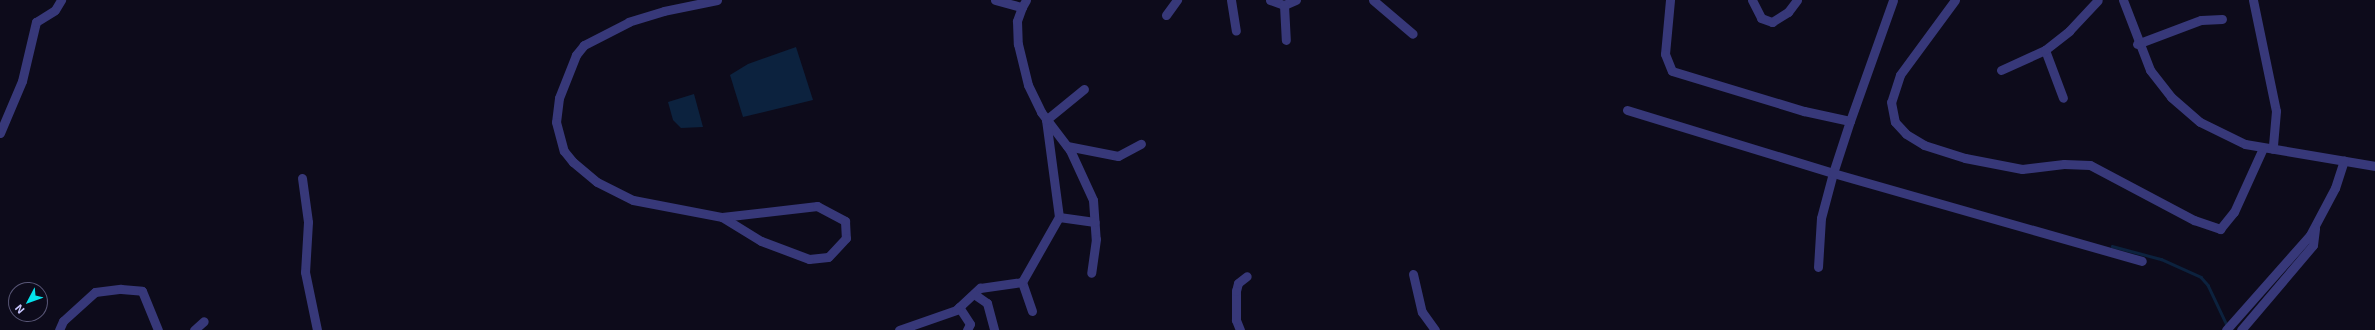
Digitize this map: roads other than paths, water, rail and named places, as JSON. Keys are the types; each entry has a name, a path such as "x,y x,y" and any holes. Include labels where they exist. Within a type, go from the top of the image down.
{"street":[{"path":"0,133 22,81 36,22 55,10 62,0"},
{"path":"717,0 664,10 629,22 584,45 576,55 558,98 556,122 567,156 597,182 616,193 653,206 722,217 818,206 845,221 846,238 828,257 809,259 761,241 722,217"},
{"path":"995,0 1024,4 1018,21 1019,54 1033,98 1046,120 1067,146 1092,200 1095,222 1096,255 1092,273"},
{"path":"1166,15 1177,0"},
{"path":"1231,0 1236,31"},
{"path":"1270,0 1284,5 1296,0"},
{"path":"1373,0 1413,34"},
{"path":"1670,0 1665,54 1672,71 1811,113 1850,121"},
{"path":"1752,0 1761,18 1772,22 1788,12 1797,0"},
{"path":"1818,267 1821,218 1833,173 1893,0"},
{"path":"1955,0 1919,46 1900,75 1893,92 1892,115 1906,134 1916,142 1965,158 2022,169 2064,164 2090,165 2194,220 2220,229 2234,212 2263,148"},
{"path":"2001,70 2045,50 2070,31 2098,0"},
{"path":"2122,0 2137,44 2160,83 2187,112 2232,139 2263,148 2375,166"},
{"path":"2253,0 2276,111 2273,149"},
{"path":"1284,5 1286,40"},
{"path":"2137,44 2201,20 2222,18"},
{"path":"2045,50 2063,98"},
{"path":"1046,120 1084,89"},
{"path":"1627,110 1833,173 2142,261"},
{"path":"1032,311 1022,282 1059,218 1046,120"},
{"path":"1067,146 1118,156 1141,144"},
{"path":"2228,328 2300,249 2315,227 2341,176 2344,160"},
{"path":"302,178 308,222 305,272 317,330"},
{"path":"1059,218 1095,222"},
{"path":"2241,330 2313,245 2315,227"},
{"path":"1413,274 1422,312 1434,330"},
{"path":"1240,330 1236,320 1236,291 1238,283 1247,276"},
{"path":"899,330 909,328 959,307 980,288 1022,282"},
{"path":"59,330 63,321 95,292 122,289 142,291 158,330"},
{"path":"974,294 987,304 994,330"},
{"path":"959,307 970,324 967,330"},
{"path":"194,330 204,321"}],"water":[{"path":"796,47 813,100 743,117 730,75 748,64"},
{"path":"694,94 703,127 681,128 673,120 668,102"}],"waterway":[{"path":"2112,246 2161,259 2201,277 2208,285 2227,325"}]}
